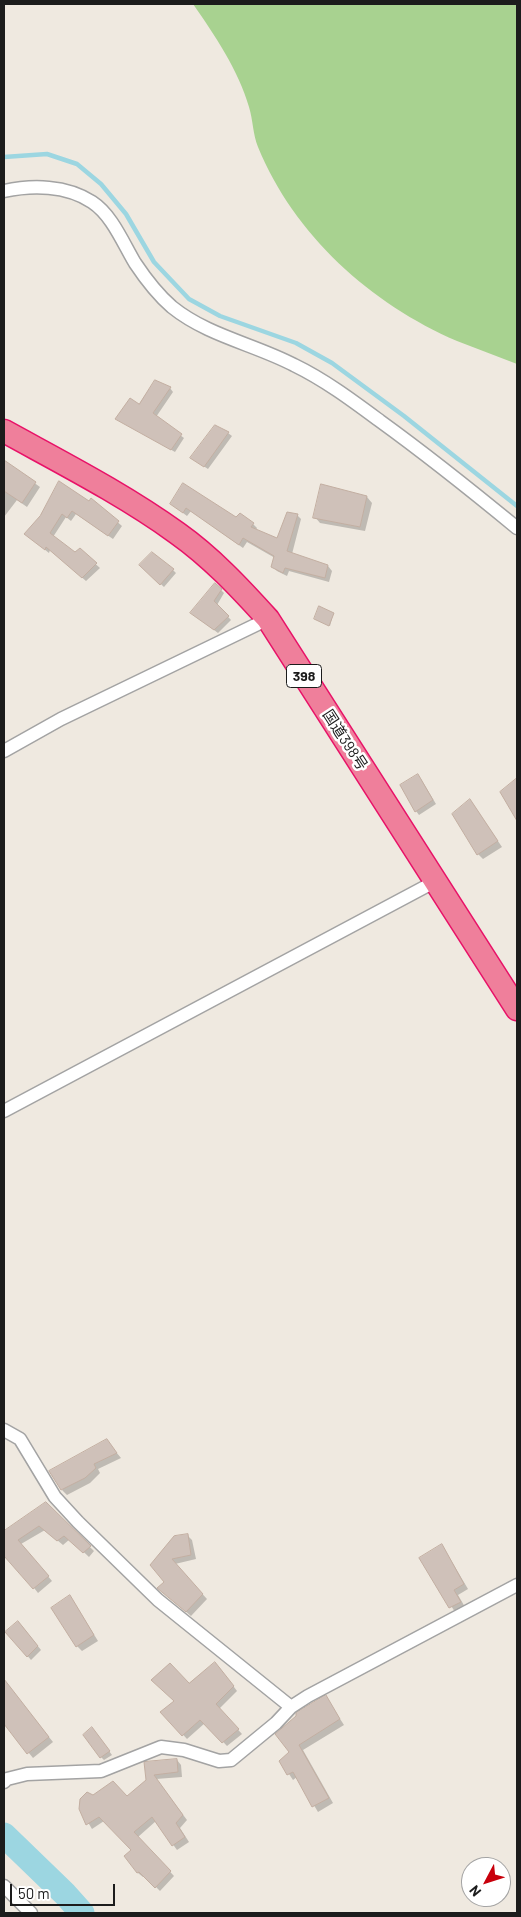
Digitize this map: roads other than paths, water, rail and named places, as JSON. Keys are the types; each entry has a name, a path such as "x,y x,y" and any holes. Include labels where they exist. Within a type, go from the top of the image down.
{"highway":[{"name":"国道398号","path":"4,431 119,494 178,534 230,577 268,618 517,1009"}],"street":[{"path":"4,191 26,187 53,188 92,202 105,214 136,265 171,306 217,335 294,365 346,396 434,460 517,528"},
{"path":"4,751 61,719 268,618"},
{"path":"4,1111 436,881"},
{"path":"4,1430 20,1439 55,1497 158,1600 291,1707"},
{"path":"5,1779 27,1774 101,1771 161,1747 184,1750 219,1761 231,1760 276,1723 291,1707 308,1696 517,1586"},
{"path":"4,1886 31,1913"}],"waterway":[{"path":"4,157 47,154 77,164 101,184 126,214 154,262 189,299 220,316 296,343 332,363 404,416 517,506"},
{"path":"4,1835 82,1913"}]}
